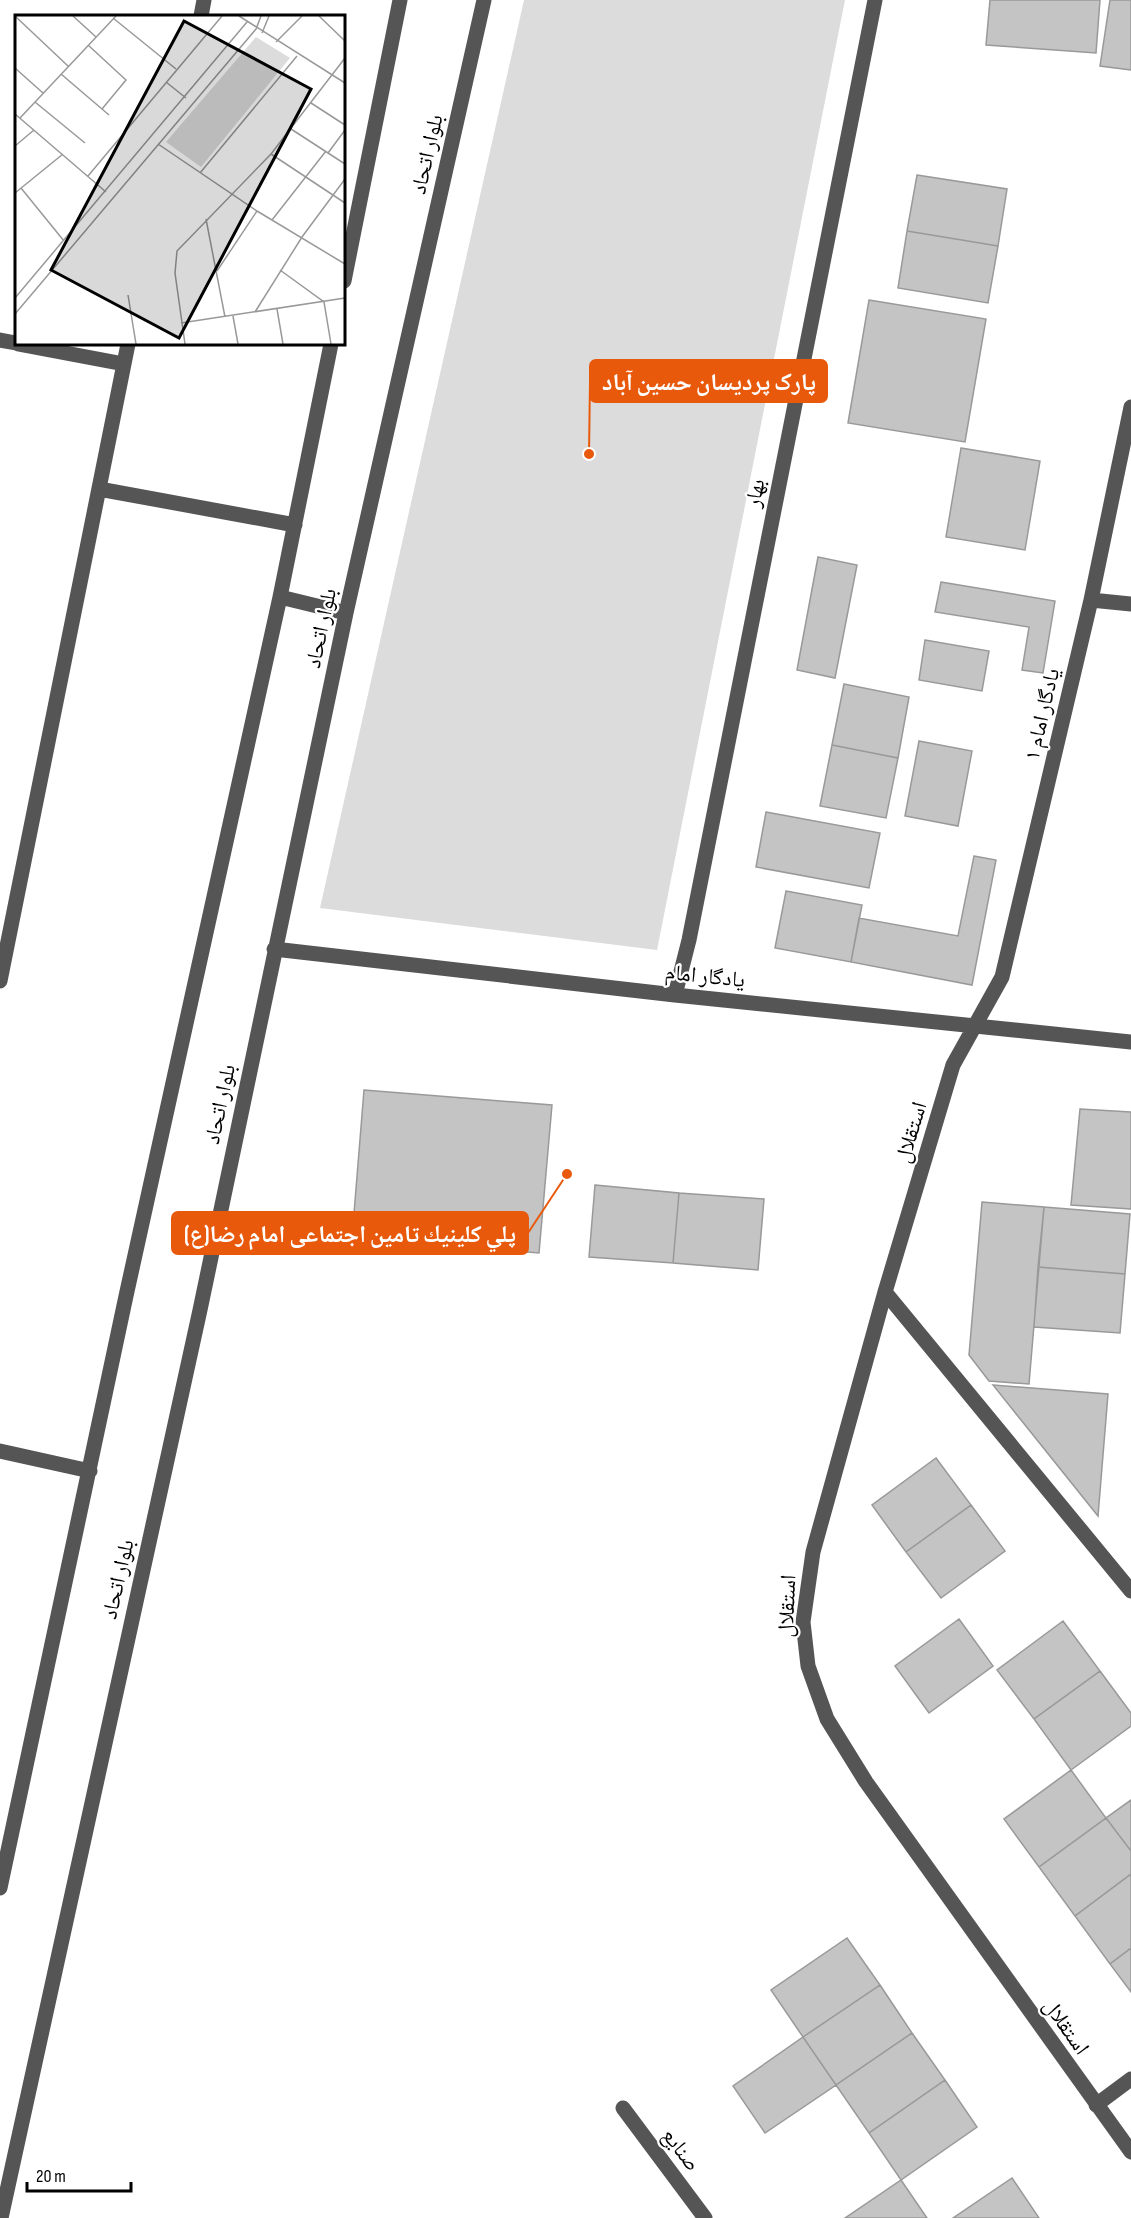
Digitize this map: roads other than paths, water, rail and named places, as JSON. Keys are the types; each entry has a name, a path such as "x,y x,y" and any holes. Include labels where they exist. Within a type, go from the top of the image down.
{"street":[{"path":"201,15 204,0"},
{"path":"345,276 400,0"},
{"name":"بلوار اتحاد","path":"2,2218 200,1310 346,613 484,0"},
{"name":"بهار","path":"675,994 689,940 875,0"},
{"path":"0,340 15,343"},
{"path":"27,345 124,364"},
{"path":"0,981 129,345"},
{"name":"بلوار اتحاد","path":"0,1888 280,597 331,345"},
{"name":"یادگار امام ۱","path":"975,1026 1002,977 1091,600 1131,407"},
{"path":"99,489 295,525"},
{"path":"280,597 346,613"},
{"path":"1091,600 1131,604"},
{"name":"یادگار امام","path":"274,949 1131,1042"},
{"name":"استقلال","path":"975,1026 953,1065 885,1292 813,1552 803,1622 808,1666 827,1719 866,1782 1131,2152"},
{"path":"885,1292 1131,1591"},
{"path":"0,1451 90,1471"},
{"path":"1096,2105 1131,2079"},
{"name":"صنایع","path":"622,2108 705,2218"}],"place":[{"name":"پارک پردیسان حسین آباد","path":"589,454"},
{"name":"پلي كلينيك تامین اجتماعی امام رضا(ع)","path":"567,1174"}]}
